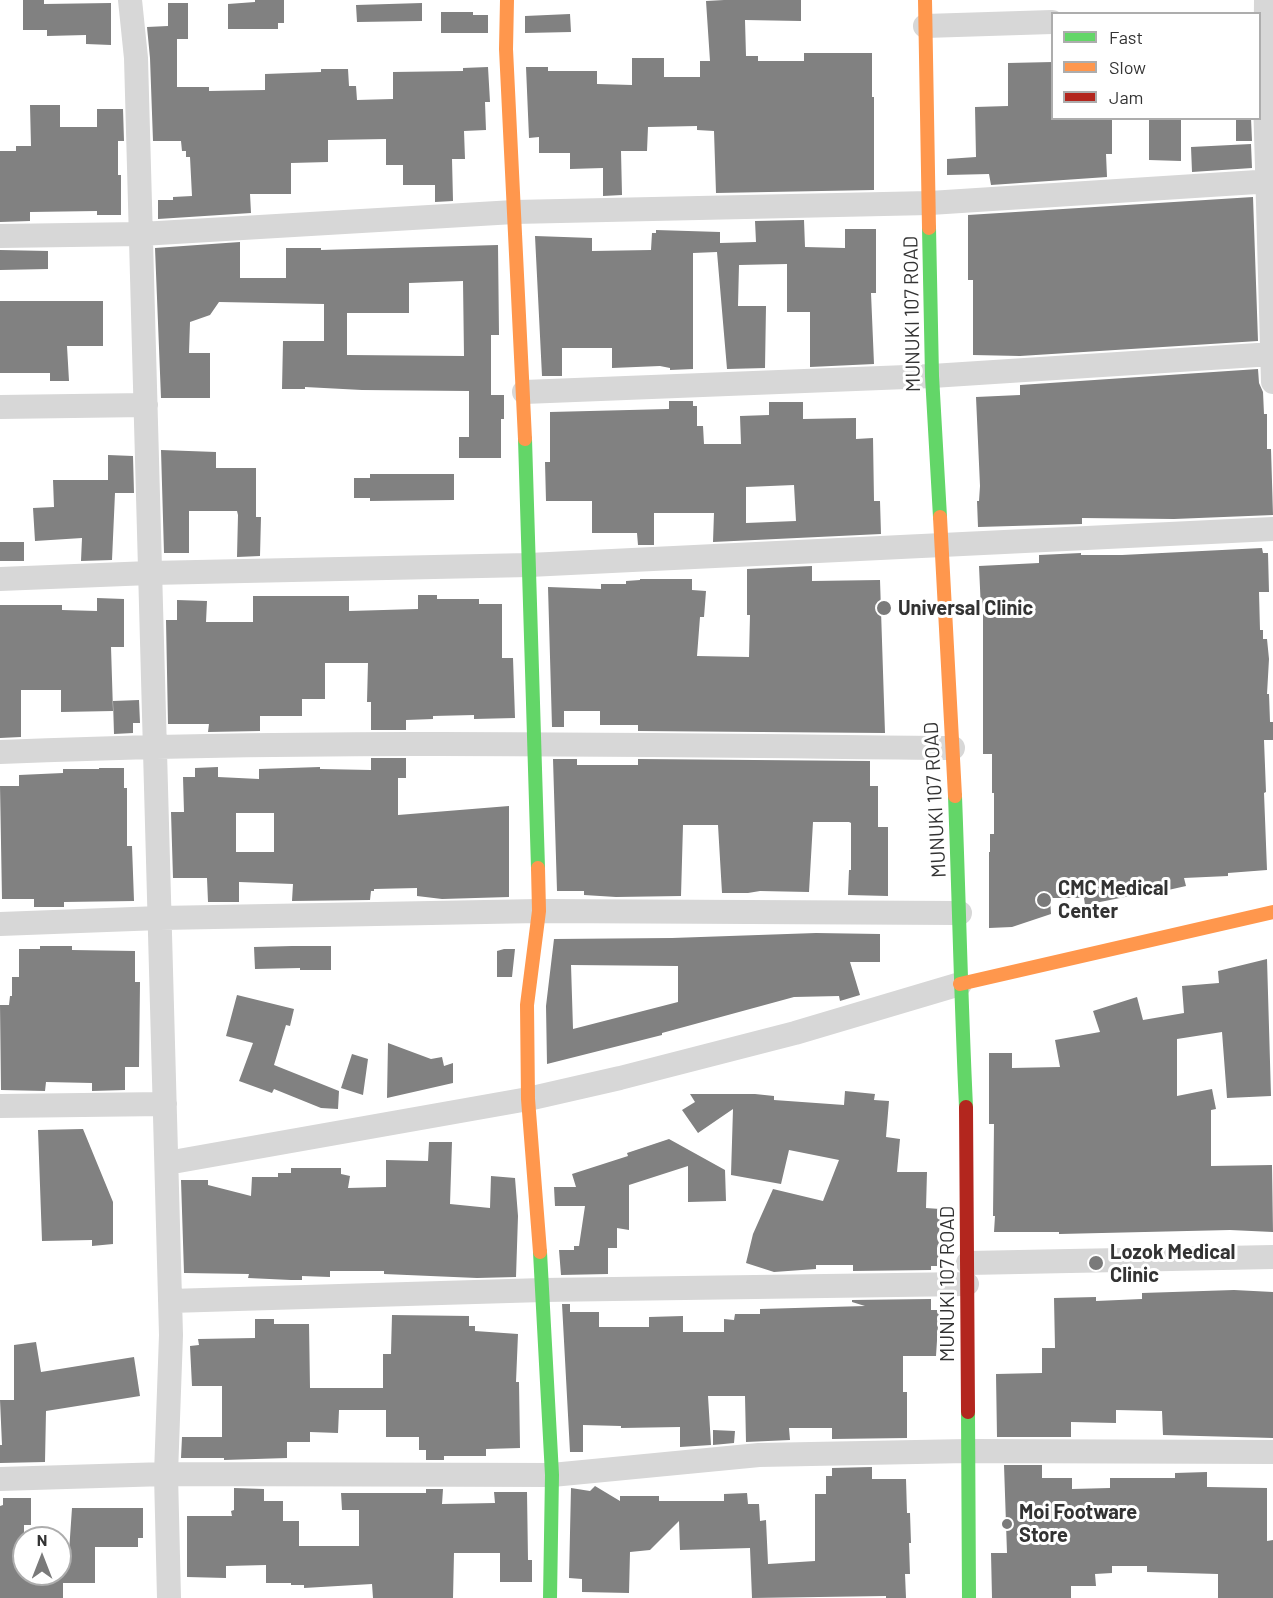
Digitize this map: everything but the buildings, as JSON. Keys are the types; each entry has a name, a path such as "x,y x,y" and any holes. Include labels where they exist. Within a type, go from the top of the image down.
{"street":[{"path":"130,0 136,58 167,1163 171,1335 166,1474 169,1598"},
{"path":"507,0 506,48 524,392 539,910 527,1005 528,1099 543,1290 552,1475 550,1598"},
{"name":"MUNUKI 107 ROAD","path":"924,0 932,376 953,748 966,1107 969,1598"},
{"path":"1266,12 1265,98 1271,181 1273,382"},
{"path":"925,26 1051,22"},
{"path":"0,236 141,234 514,212 930,203 1271,181"},
{"path":"524,392 932,376 1272,354"},
{"path":"0,407 146,405"},
{"path":"0,579 150,573 529,565 1273,529"},
{"path":"0,752 155,746 534,744 953,748"},
{"path":"0,924 160,918 539,910 960,913"},
{"path":"167,1163 528,1099 739,1048 960,984 1273,912"},
{"path":"0,1106 165,1104"},
{"path":"170,1301 968,1274 1273,1257"},
{"path":"0,1479 166,1474 552,1475 759,1455 968,1451 1273,1452"}],"traffic: fast":[{"path":"929,228 932,376 940,517"},
{"path":"525,439 538,868"},
{"path":"955,796 966,1107"},
{"path":"540,1252 552,1475 550,1598"},
{"path":"968,1412 969,1598"}],"traffic: slow":[{"path":"507,0 506,49 525,439"},
{"path":"925,0 929,228"},
{"path":"940,517 955,796"},
{"path":"538,868 539,911 527,1005 528,1099 540,1252"},
{"path":"960,984 1273,912"}],"traffic: jam":[{"path":"966,1107 968,1412"}],"place":[{"name":"Universal Clinic","path":"884,608"},
{"name":"CMC Medical Center","path":"1044,900"},
{"name":"Lozok Medical Clinic","path":"1096,1263"},
{"name":"Moi Footware Store","path":"1007,1524"}]}
